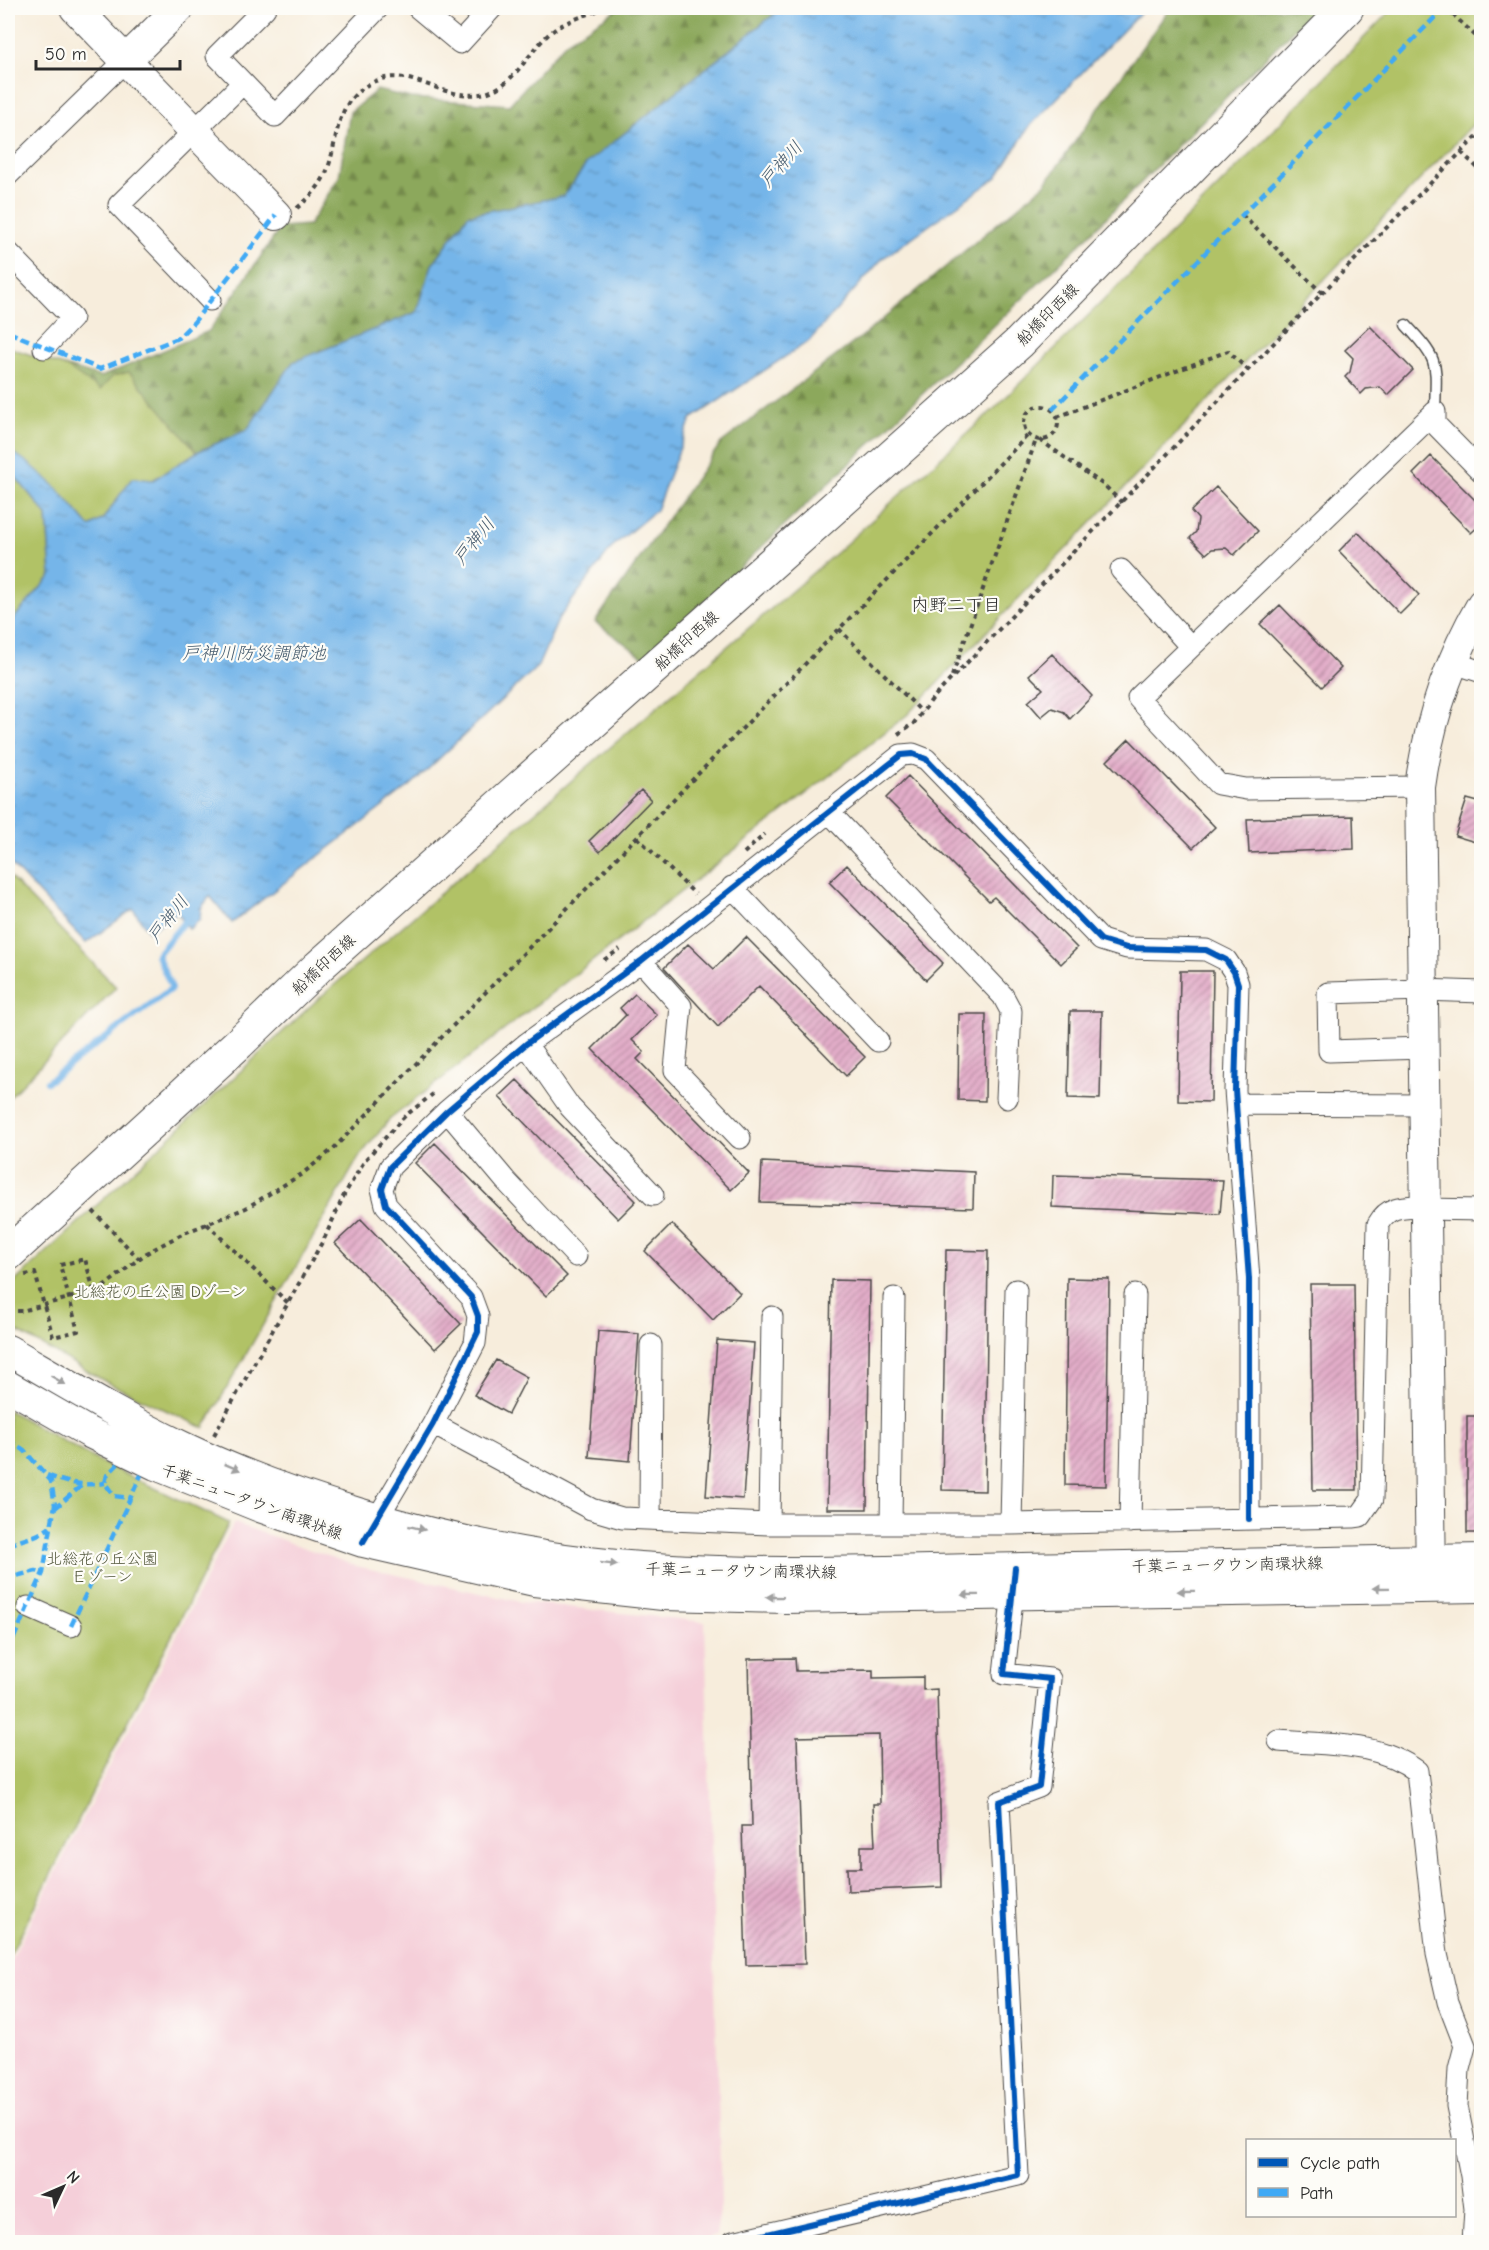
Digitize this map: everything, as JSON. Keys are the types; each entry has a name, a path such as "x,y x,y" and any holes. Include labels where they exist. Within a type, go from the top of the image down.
{"main road":[{"path":"75,8 194,130 286,212"},
{"path":"126,60 179,8"},
{"name":"船橋印西線","path":"12,1263 318,967 1019,343 1347,8"},
{"path":"1431,1574 1420,787 1427,740 1451,662 1482,604"},
{"name":"千葉ニュータウン南環状線","path":"8,1350 106,1407 183,1447 272,1483 370,1530"},
{"name":"千葉ニュータウン南環状線","path":"8,1386 88,1432 167,1471 260,1507 370,1530 534,1581 663,1595 785,1598 1014,1581 1431,1574 1482,1587"},
{"name":"千葉ニュータウン南環状線","path":"1431,1574 1482,1559"}],"street":[{"path":"265,8 217,56 275,116 378,8"},
{"path":"418,8 460,43 492,8"},
{"path":"8,175 126,60"},
{"path":"210,300 119,205 243,83"},
{"path":"8,252 72,318 44,348"},
{"path":"1435,412 1435,424 1482,472"},
{"path":"1420,787 1246,789 1218,784 1138,698 1435,412"},
{"path":"1121,570 1191,646"},
{"path":"1451,662 1482,672"},
{"path":"370,1530 433,1424 475,1343 478,1316 471,1297 390,1213 382,1198 382,1189 390,1167 447,1111 526,1044 641,961 901,755 913,754 926,759 1101,940 1127,948 1206,950 1226,960 1234,972 1238,984 1236,1104 1249,1279 1248,1519"},
{"path":"828,811 1003,996 1011,1011 1007,1098"},
{"path":"732,887 878,1041"},
{"path":"641,961 681,1006 675,1070 740,1138"},
{"path":"1423,1048 1329,1051 1328,993 1422,990 1482,992"},
{"path":"526,1044 570,1107 653,1195"},
{"path":"1236,1104 1424,1105"},
{"path":"447,1111 505,1180 576,1256"},
{"path":"433,1424 591,1509 622,1518 769,1524 1011,1524 1360,1516 1372,1499 1378,1224 1384,1213 1393,1208 1482,1210"},
{"path":"1011,1524 1016,1290"},
{"path":"1130,1522 1135,1295"},
{"path":"891,1524 894,1298"},
{"path":"769,1524 772,1317"},
{"path":"650,1519 651,1345"},
{"path":"733,2242 1018,2175 999,1802 1039,1787 1050,1679 1004,1674 1014,1581"},
{"path":"28,1606 71,1626"},
{"path":"1279,1742 1370,1748 1399,1758 1417,1771 1437,1954 1448,2002 1465,2046 1459,2069 1457,2106 1472,2176 1473,2242"}],"lane":[{"path":"1406,325 1430,350 1436,367 1435,412"}],"path":[{"path":"286,212 319,187 329,166 340,116 346,104 363,88 378,80 412,78 450,93 482,94 504,84 520,71 528,55 555,30 604,8"},
{"path":"1446,8 1482,42"},
{"path":"895,737 914,723 951,680 1322,293 1482,131"},
{"path":"1461,152 1482,172"},
{"path":"1242,215 1322,293"},
{"path":"1057,417 1228,351 1250,370"},
{"path":"1057,417 1045,406 1034,407 1024,421 1029,434 1105,486 1122,503"},
{"path":"951,680 1038,440 1055,433 1057,417"},
{"path":"8,1311 22,1311 94,1291 139,1259 182,1234 255,1202 302,1174 333,1149 1029,434"},
{"path":"839,629 922,712"},
{"path":"741,856 774,828"},
{"path":"636,837 696,895"},
{"path":"687,902 704,889"},
{"path":"599,965 623,948"},
{"path":"211,1440 365,1160 405,1116 438,1090"},
{"path":"88,1206 139,1259"},
{"path":"207,1224 288,1303"},
{"path":"12,1263 20,1275 35,1273 53,1337 78,1331 60,1265 85,1259 94,1291"}],"shaded area":[{"path":"234,1523 356,1566 521,1602 705,1622 721,2204 716,2236 696,2242 8,2242 8,1966"}],"green space":[{"path":"619,8 782,9 587,163 564,197 468,215 432,265 417,312 293,362 247,430 197,452 90,527 30,464 8,449 8,349 101,377 209,331 281,227 309,225 339,177 350,112 377,90 411,98 509,105 566,42"},
{"path":"1170,8 1315,8 1080,244 645,658 595,622 721,443 865,334 1045,184"},
{"name":"北総花の丘公園 Dゾーン","path":"1393,8 1481,8 1481,116 907,715 389,1120 359,1157 204,1428 108,1383 8,1326 8,1288 318,999 837,552 995,408 1230,175"},
{"path":"8,347 66,367 100,390 113,376 129,372 197,452 153,480 132,479 103,519 90,527 52,485 8,449"},
{"path":"8,468 47,515 51,576 8,625"},
{"path":"8,875 116,987 8,1099"},
{"name":"北総花の丘公園 Ｅゾーン","path":"8,1410 102,1463 229,1523 8,1959"}],"water":[{"name":"戸神川防災調節池","path":"782,8 1145,8 1029,127 997,177 882,259 809,341 691,419 656,510 613,546 559,618 538,666 411,785 232,923 210,896 201,908 200,919 189,929 177,912 149,932 133,909 86,943 8,861 8,625 51,576 47,515 8,468 8,449 30,464 57,488 90,527 103,519 132,478 153,480 197,452 247,430 293,362 417,312 432,265 468,215 564,196 587,163"}],"building":[{"path":"1370,326 1413,370 1388,395 1380,387 1366,389 1361,394 1345,377 1350,372 1353,358 1345,350"},
{"path":"1431,456 1482,507 1482,523 1471,533 1413,474"},
{"path":"1216,487 1258,531 1234,555 1226,548 1212,549 1206,554 1190,538 1196,532 1198,519 1191,511"},
{"path":"1358,532 1419,595 1400,614 1339,551"},
{"path":"1280,605 1341,668 1322,687 1260,624"},
{"path":"1052,654 1092,696 1070,719 1064,712 1052,708 1041,717 1028,702 1043,689 1029,675"},
{"path":"1129,739 1215,827 1193,848 1107,761"},
{"path":"908,776 1077,948 1061,964 994,897 989,901 886,798"},
{"path":"641,790 651,800 600,852 589,841"},
{"path":"1467,799 1482,803 1482,844 1455,836"},
{"path":"1353,816 1354,849 1249,853 1247,819"},
{"path":"847,865 943,963 926,980 829,882"},
{"path":"746,937 865,1057 846,1076 759,986 718,1027 664,968 688,944 714,969"},
{"path":"1180,971 1213,971 1211,1102 1178,1101"},
{"path":"635,994 657,1015 632,1040 644,1052 637,1059 749,1173 731,1190 592,1049 626,1015 620,1008"},
{"path":"1070,1011 1102,1011 1100,1099 1068,1098"},
{"path":"959,1014 986,1014 985,1101 958,1100"},
{"path":"517,1080 636,1201 618,1219 499,1097"},
{"path":"435,1143 567,1276 546,1296 415,1163"},
{"path":"762,1162 974,1172 973,1208 760,1202"},
{"path":"1053,1175 1223,1180 1220,1214 1052,1207"},
{"path":"361,1219 461,1324 435,1349 335,1243"},
{"path":"672,1224 740,1293 713,1320 645,1251"},
{"path":"946,1250 988,1251 985,1491 942,1490"},
{"path":"1067,1278 1109,1279 1106,1486 1065,1485"},
{"path":"831,1280 870,1281 867,1509 827,1509"},
{"path":"1310,1284 1354,1284 1357,1490 1313,1490"},
{"path":"598,1331 639,1334 630,1461 589,1457"},
{"path":"717,1340 754,1343 743,1499 706,1496"},
{"path":"496,1360 527,1377 508,1414 474,1395"},
{"path":"1467,1416 1482,1416 1482,1533 1467,1533"},
{"path":"795,1658 796,1671 873,1670 873,1678 923,1677 923,1690 937,1689 942,1887 848,1891 847,1868 861,1868 861,1846 875,1846 873,1804 880,1804 879,1735 797,1737 805,1964 746,1965 742,1826 752,1826 748,1659"}],"waterway":[{"name":"戸神川","path":"47,1082 172,988 157,955 188,917"}],"marked path":[{"path":"1052,410 1444,8"},
{"path":"8,332 100,369 178,338 194,322 276,215"},
{"path":"8,1440 24,1450 51,1481 55,1505 43,1573 8,1651"},
{"path":"118,1464 107,1475 105,1483 114,1496 130,1498"},
{"path":"47,1475 76,1484 105,1483"},
{"path":"71,1626 141,1475"},
{"path":"54,1509 81,1486"},
{"path":"8,1546 50,1527"},
{"path":"8,1566 16,1576 36,1571 43,1573"}],"cycle path":[{"path":"363,1542 433,1424 478,1332 478,1316 471,1297 386,1205 382,1189 390,1167 447,1111 526,1044 641,961 901,755 913,754 926,759 1101,940 1127,948 1206,950 1226,960 1234,972 1238,984 1235,1090 1249,1279 1249,1519"},
{"path":"733,2242 1018,2175 999,1802 1039,1787 1050,1679 1004,1674 1015,1568"}],"district":[{"name":"内野二丁目","path":"956,605"}]}
